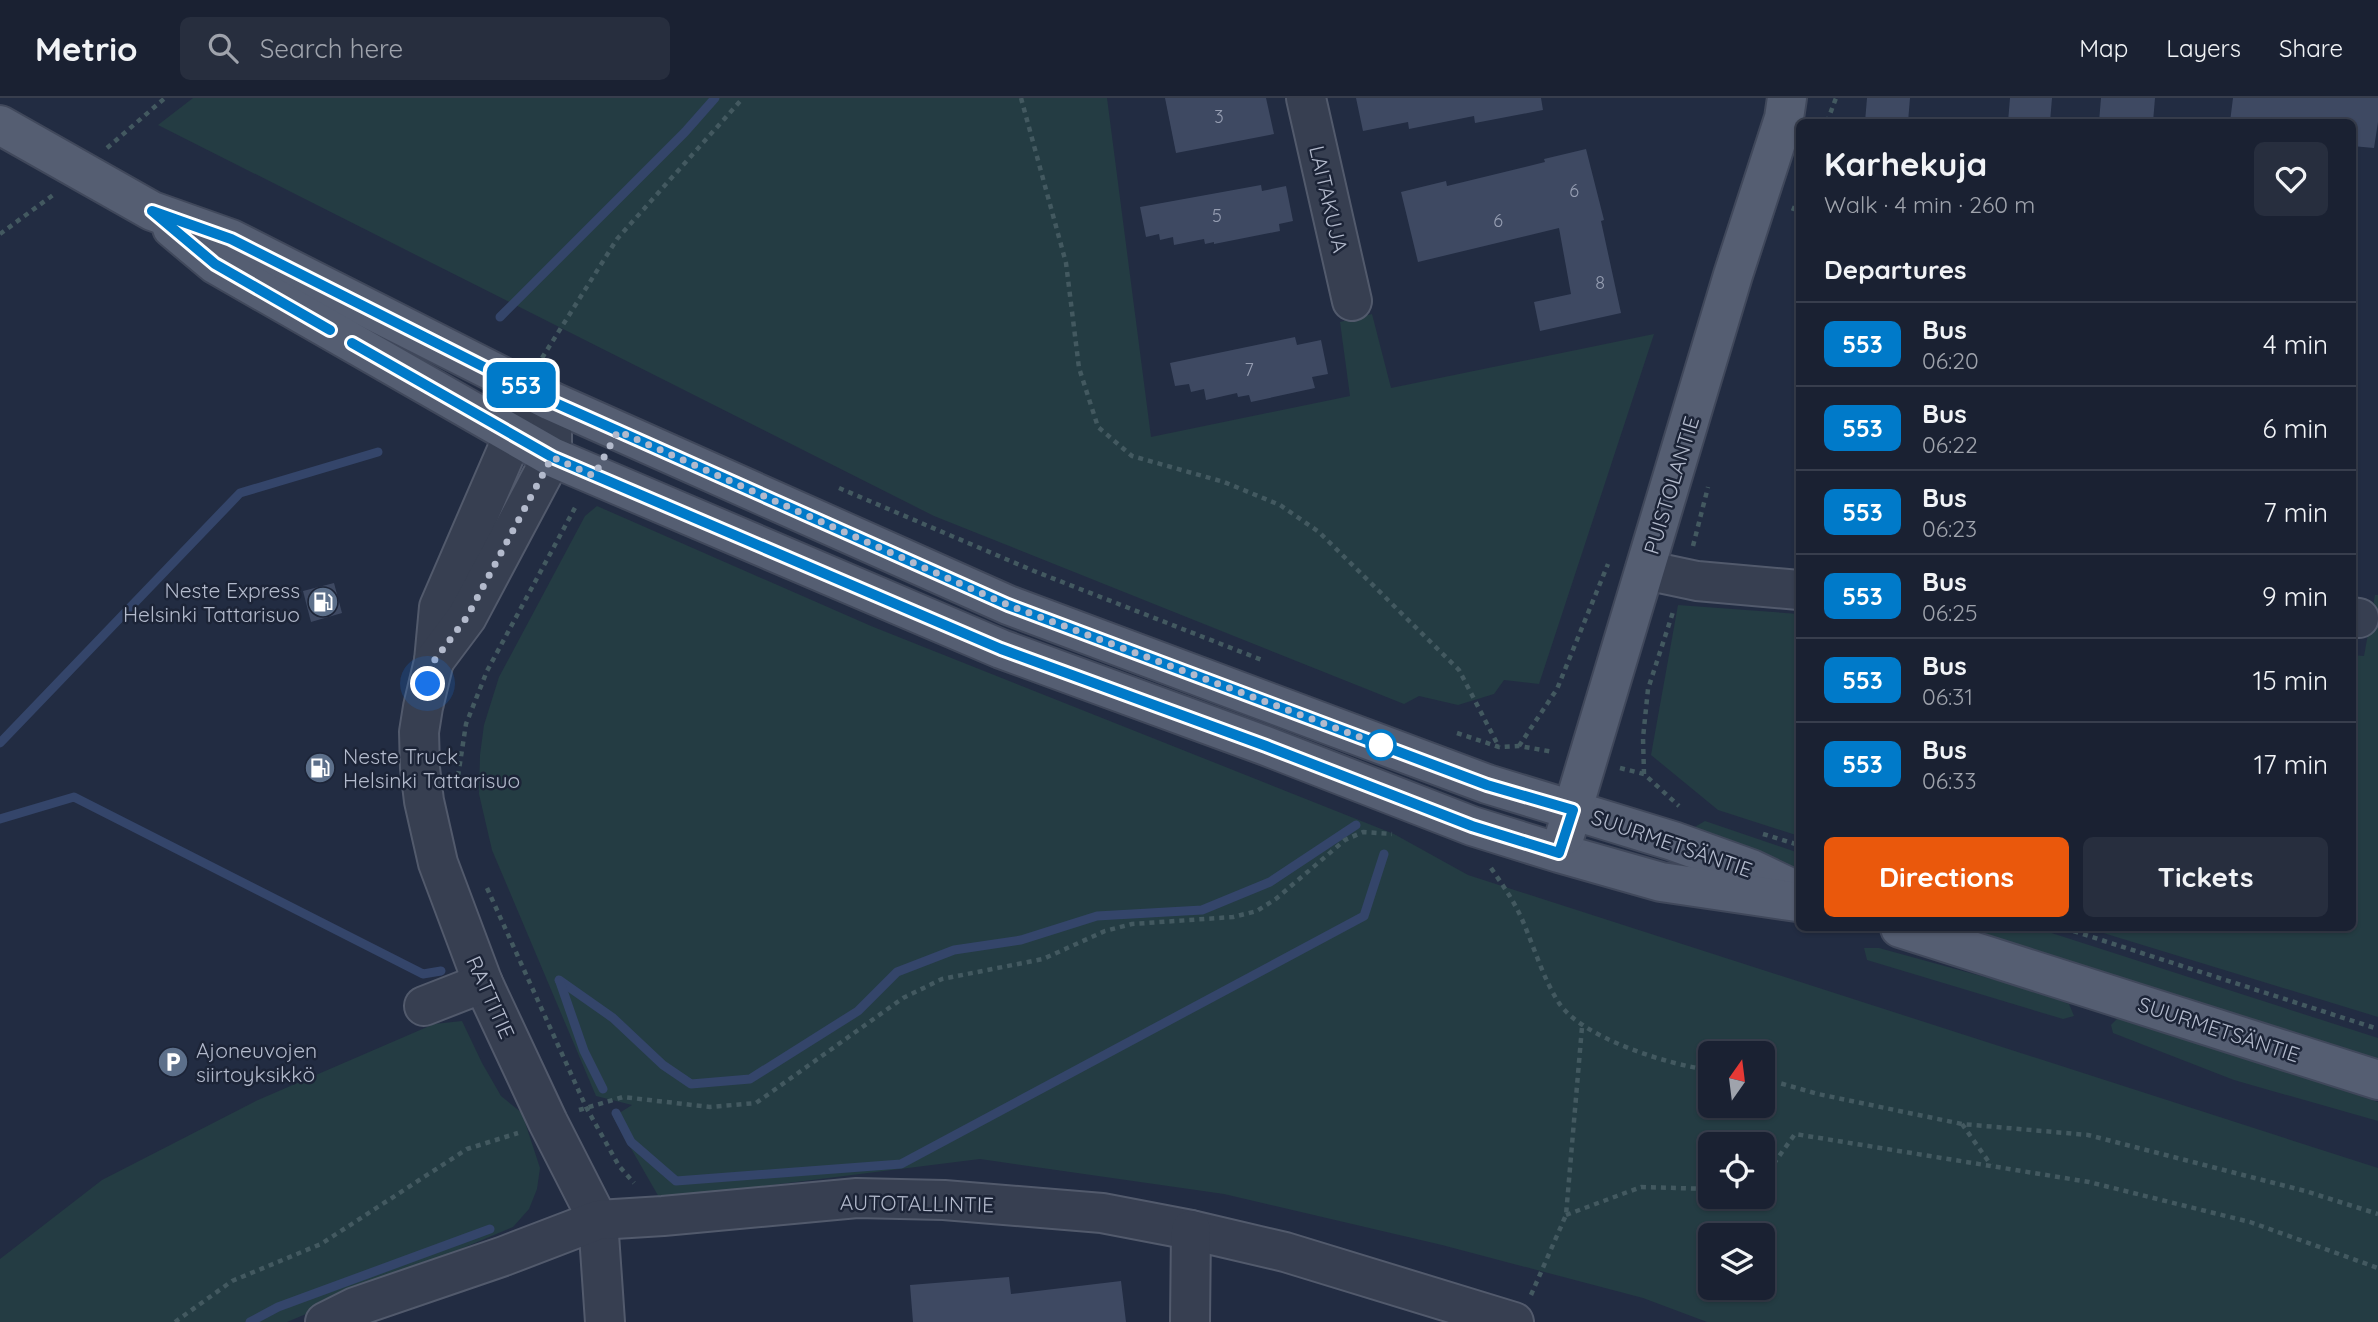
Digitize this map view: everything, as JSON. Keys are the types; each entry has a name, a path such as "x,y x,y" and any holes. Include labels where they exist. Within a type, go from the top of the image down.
{"main road":[{"name":"PUISTOLANTIE","path":"1559,853 1733,275 1789,105"},
{"name":"SUURMETSÄNTIE","path":"0,125 152,211 231,239 552,382 1008,605 1487,785 1686,845 1751,869 1796,891"},
{"name":"SUURMETSÄNTIE","path":"152,211 215,264 552,457 1001,649 1266,746 1472,826 1661,882 1796,903"},
{"name":"SUURMETSÄNTIE","path":"1909,931 2378,1080"}],"street":[{"name":"LAITAKUJA","path":"1306,98 1352,301"},
{"name":"RATTITIE","path":"552,382 513,436 439,607 434,661 419,732 424,801 438,863 483,983 548,1122 598,1220 605,1322"},
{"name":"RATTITIE","path":"434,661 467,617 552,457 552,382"},
{"path":"1645,570 1684,580 1796,590"},
{"path":"424,1006 483,983"},
{"name":"AUTOTALLINTIE","path":"325,1322 355,1307 504,1256 598,1220 857,1198 944,1200 1101,1213 1191,1230 1522,1310"},
{"path":"1190,1322 1191,1230"}],"path":[{"path":"552,382 542,358 617,239 743,98"},
{"path":"1021,98 1066,263 1079,368 1098,427 1132,456 1224,482 1280,505 1319,532 1460,670 1499,747"},
{"path":"1828,119 1836,98"},
{"path":"1790,220 1796,203"},
{"path":"457,789 466,724 487,671 594,476"},
{"path":"1644,774 1643,738 1648,689 1684,580 1710,479"},
{"path":"833,486 1034,571 1265,661"},
{"path":"1446,729 1499,747 1519,746 1587,758 1644,774 1682,809"},
{"path":"175,1322 232,1281 321,1244 467,1149 519,1133 586,1107 623,1097 710,1107 756,1103 903,998 942,979 1043,959 1105,931 1132,924 1233,917 1257,911 1277,898 1345,840 1363,832 1394,834"},
{"path":"1760,833 1796,844"},
{"path":"1481,861 1490,867 1514,902 1560,1004 1583,1027 1620,1044 1698,1068"},
{"path":"484,881 586,1107 619,1166 663,1216"},
{"path":"2077,931 2378,1029"},
{"path":"1522,1310 1566,1214 1583,1027"},
{"path":"1775,1081 1818,1094 1962,1124 2088,1135 2305,1191 2378,1214"},
{"path":"1962,1124 1992,1166"},
{"path":"1775,1163 1796,1135 2089,1182 2250,1222 2378,1268"},
{"path":"1566,1214 1641,1187 1698,1189"}],"shaded area":[{"path":"193,98 1107,98 1151,437 1350,396 1340,322 1372,314 1391,388 1654,334 1539,684 1504,680 1494,694 1458,705 1419,696 1404,704 934,516 158,125"},
{"path":"597,506 871,626 1394,834 1468,875 2378,1168 2378,1322 1707,1322 1643,1298 1442,1245 1224,1194 980,1159 660,1199 613,1117 632,1105 596,1096 492,850 479,794 480,755 484,725 499,677 585,516"},
{"path":"2375,595 2378,595 2378,1017 2097,931 2356,931 2356,655 2364,656"},
{"path":"1678,605 1796,614 1796,835 1718,810 1651,755"},
{"path":"1705,821 1796,852 1796,872 1693,828"},
{"path":"1974,931 2045,931 2378,1038 2378,1060"},
{"path":"1864,948 1879,948 2036,991 2069,1004 2074,1016 2063,1019 1867,960"},
{"path":"2119,1017 2378,1102 2378,1121 2234,1080 2113,1033 2111,1025"},
{"path":"462,1021 501,1096 522,1113 540,1168 537,1189 529,1209 513,1227 287,1322 0,1322 0,1259 102,1180 258,1100 434,1024"}],"building":[{"path":"1165,98 1266,98 1274,134 1176,153"},
{"path":"1356,98 1541,98 1543,110 1475,123 1474,116 1409,129 1408,122 1363,131"},
{"path":"1867,98 1910,98 1908,119 1865,119"},
{"path":"2010,98 2052,98 2050,119 2008,119"},
{"path":"2101,98 2155,98 2153,119 2099,119"},
{"path":"2233,98 2378,98 2374,148 2356,146 2356,119 2230,119"},
{"path":"1586,149 1604,220 1601,221 1621,313 1540,331 1534,302 1571,294 1559,228 1418,262 1401,192 1446,181 1447,186"},
{"path":"1261,185 1262,191 1286,186 1293,221 1279,224 1280,231 1214,244 1205,244 1204,239 1174,245 1173,237 1160,240 1159,234 1146,237 1140,207"},
{"path":"1295,337 1297,345 1321,340 1328,374 1312,377 1315,388 1251,402 1249,395 1238,397 1237,393 1206,400 1204,389 1191,392 1189,384 1175,386 1170,363"},
{"name":"Neste Express Helsinki Tattarisuo","path":"334,583 342,613 311,622 303,591"},
{"path":"1009,1277 1011,1294 1121,1281 1126,1322 913,1322 910,1285"}],"waterway":[{"path":"500,317 685,132 715,98"},
{"path":"0,743 240,493 378,452"},
{"path":"0,819 74,797 423,974 441,971"},
{"path":"559,980 613,1018 663,1065 691,1084 750,1079 858,1011 897,972 954,950 1021,940 1097,916 1202,910 1270,882 1356,825"},
{"path":"616,1113 631,1142 676,1181 901,1164 1364,916 1384,854"},
{"path":"560,982 584,1051 603,1089"},
{"path":"250,1322 278,1307 490,1229"}],"bus line":[{"name":"553","path":"330,330 215,264 152,211 231,239 551,401 1008,605 1487,785 1573,810 1559,853 1472,826 1266,746 1001,649 552,457 352,343"}],"place":[{"name":"Neste Express Helsinki Tattarisuo","path":"323,602"},
{"name":"Neste Truck Helsinki Tattarisuo","path":"320,768"},
{"name":"Ajoneuvojen siirtoyksikkö","path":"173,1062"}],"route":[{"path":"428,684 434,661 467,617 552,457 594,476 618,431 1008,605 1381,745"}]}
